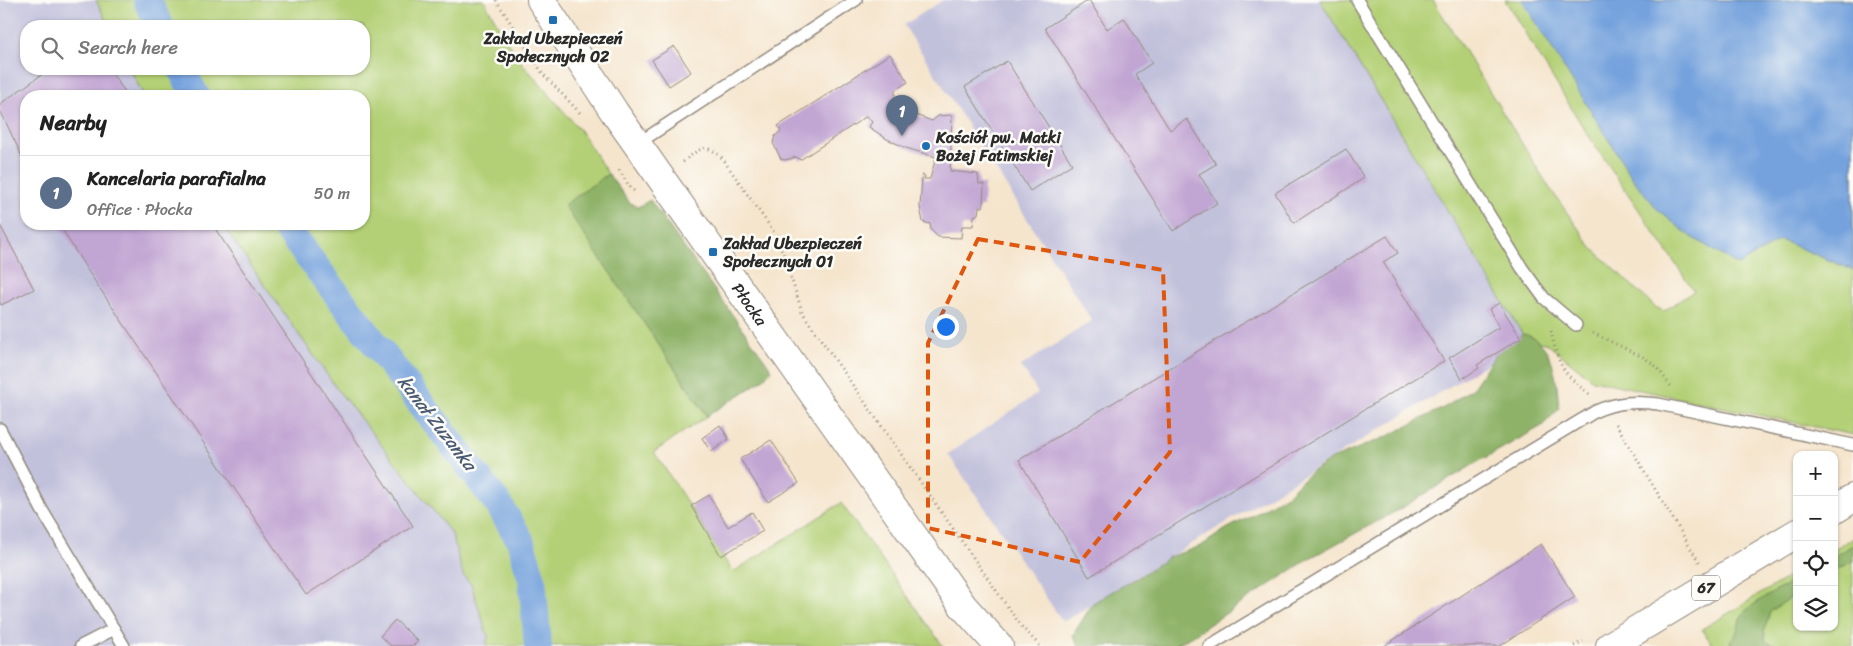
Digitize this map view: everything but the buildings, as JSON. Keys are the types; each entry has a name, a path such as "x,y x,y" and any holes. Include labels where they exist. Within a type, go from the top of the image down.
{"street":[{"name":"Płocka","path":"541,0 637,144 964,606 999,646"},
{"path":"1838,507 1853,498"},
{"name":"67","path":"1610,646 1793,535"},
{"name":"Płocka","path":"964,606 983,646"}],"lane":[{"path":"637,144 856,0"},
{"path":"1358,0 1522,268 1544,298 1576,325"},
{"path":"1209,646 1588,416 1606,407 1624,402 1640,401 1853,445"},
{"path":"0,429 42,510 124,646"},
{"path":"81,646 114,629"}],"path":[{"path":"1576,325 1645,358 1657,367 1679,397 1693,412"},
{"path":"1557,357 1571,380"},
{"path":"1606,407 1702,568"},
{"path":"1574,646 1583,641"}],"highlighted area":[{"path":"978,239 1163,270 1170,452 1080,562 928,528 928,343"}],"shaded area":[{"path":"0,0 96,0 106,20 20,20 20,75 133,75 141,90 20,90 20,230 226,230 337,389 452,534 463,575 471,584 488,637 486,646 0,646"},
{"path":"943,0 1320,0 1526,340 1063,622 948,454 1038,393 1021,366 1092,321 904,25"}],"green space":[{"path":"96,0 484,0 515,55 579,129 608,174 565,205 707,416 654,452 733,572 841,503 943,646 486,646 488,637 471,584 463,575 452,534 337,389 226,230 370,230 370,90 141,90 133,75 370,75 370,20 106,20"},
{"path":"1320,0 1433,0 1549,187 1592,248 1655,307 1664,311 1694,291 1586,132 1505,0 1853,0 1853,435 1593,380 1546,343 1526,340"},
{"path":"608,174 630,203 638,207 650,200 772,370 761,381 707,416 564,205"},
{"path":"1523,334 1534,338 1542,345 1548,354 1555,375 1559,409 1542,426 1400,509 1310,558 1187,639 1172,646 1078,646 1073,635 1093,603 1169,557 1201,546 1226,529 1257,513 1288,494 1310,473 1332,459 1388,436 1445,407 1473,388 1498,350"},
{"path":"1853,538 1853,646 1713,646 1702,629 1793,574 1793,631 1838,631 1838,547"},
{"path":"1853,545 1853,561 1838,569 1838,554"},
{"path":"1793,581 1793,596 1770,612 1764,630 1766,642 1778,646 1732,646 1730,642 1736,634 1743,614 1760,600"}],"water":[{"path":"1522,0 1853,0 1853,270 1780,240 1738,265 1687,234 1657,209 1633,179"}],"waterway":[{"name":"kanał Zuzanka","path":"147,0 157,20"},
{"name":"kanał Zuzanka","path":"184,75 193,90"},
{"name":"kanał Zuzanka","path":"288,230 499,505 520,540 532,579 538,646"}],"place":[{"name":"Zakład Ubezpieczeń Społecznych 02","path":"553,20"},
{"name":"Kancelaria parafialna","path":"902,136"},
{"name":"Kościół pw. Matki Bożej Fatimskiej","path":"926,146"},
{"name":"Zakład Ubezpieczeń Społecznych 01","path":"713,252"}]}
